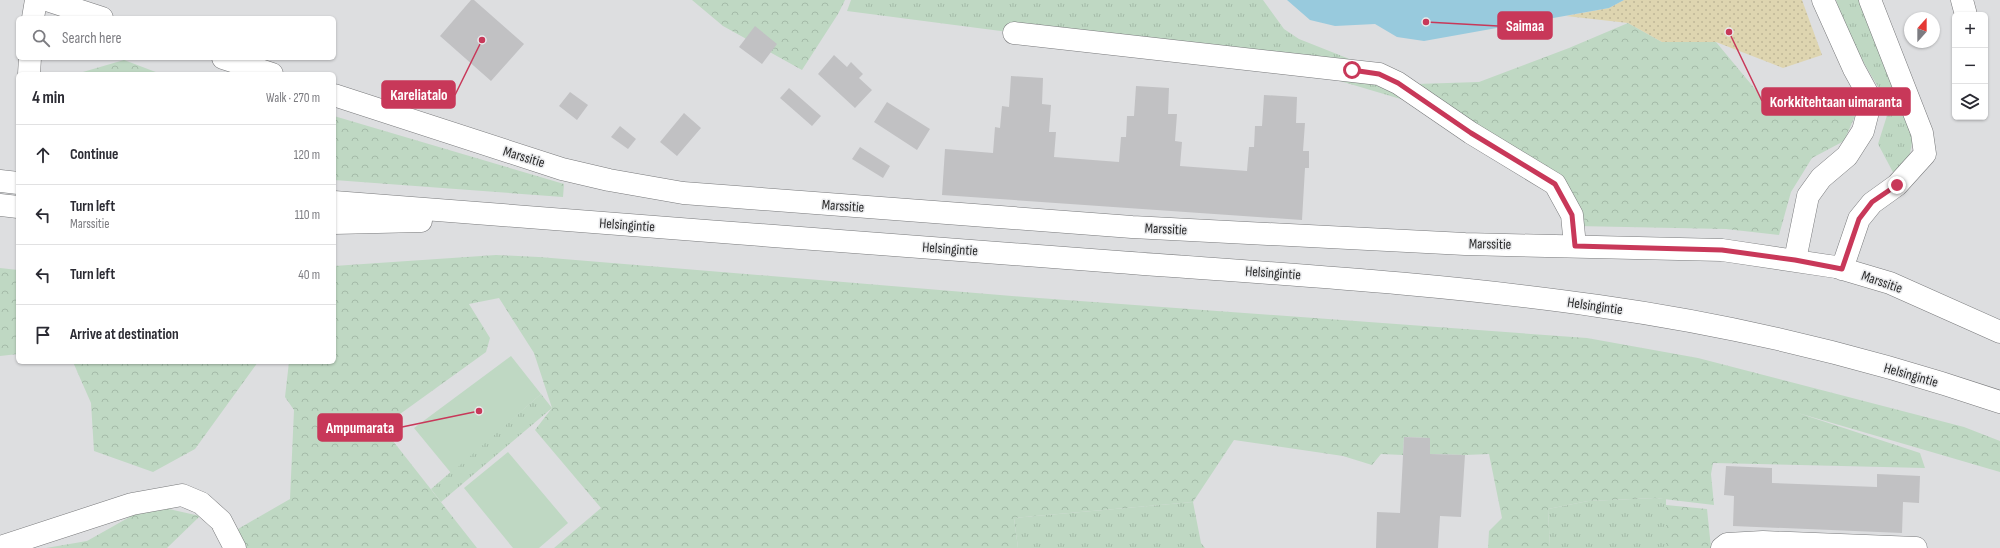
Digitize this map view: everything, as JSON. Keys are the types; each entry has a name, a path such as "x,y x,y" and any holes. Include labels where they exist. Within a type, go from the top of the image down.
{"street":[{"path":"33,16 36,0"},
{"path":"47,0 96,16"},
{"path":"1795,260 1808,196 1821,178 1847,156 1863,131 1871,100 1848,56 1823,0"},
{"path":"1842,269 1859,219 1872,202 1897,185 1925,154 1922,133 1870,0"},
{"path":"1962,0 1965,12"},
{"path":"1014,33 1379,74 1398,83 1471,133 1555,184 1572,215 1575,246"},
{"path":"29,72 30,60"},
{"path":"229,60 266,72"},
{"name":"Marssitie","path":"336,96 562,169 609,180 683,193 1132,227 1465,244 1722,250 1795,260 1842,269 1890,283 2000,332"},
{"path":"0,181 16,183"},
{"name":"Helsingintie","path":"336,202 1334,278 1484,291 1600,306 1705,324 1809,346 2000,402"},
{"path":"0,206 16,207"},
{"name":"Helsingintie","path":"336,223 534,218"},
{"path":"0,547 132,504 182,495 201,503 221,521 235,548"},
{"path":"1722,548 1726,544 1763,542 1916,548"}],"green space":[{"path":"692,0 845,0 838,14 802,70 723,26"},
{"path":"851,0 1263,0 1284,29 1299,39 1352,60 1404,100 1303,70 847,11"},
{"path":"1836,0 1861,0 1915,128 1908,163 1895,176 1878,144 1890,106 1852,41"},
{"path":"1628,23 1662,42 1716,42 1765,101 1855,116 1844,141 1812,158 1791,192 1779,235 1726,229 1576,226 1574,214 1416,84 1479,82 1569,48"},
{"path":"124,60 156,72 83,72"},
{"path":"336,117 564,184 563,197 336,180"},
{"path":"496,255 539,257 1025,297 1587,338 1698,358 1964,427 2000,441 2000,472 1798,413 1920,453 1925,468 1713,463 1711,474 1714,505 1655,498 1588,501 1548,509 1550,548 1488,548 1489,531 1502,518 1489,454 1430,454 1430,438 1404,437 1403,455 1381,454 1372,465 1343,456 1234,440 1193,502 1014,518 1018,548 554,548 601,508 535,430 552,408 534,353 499,298 469,304 490,338 486,352 382,427 477,548 246,548 238,529 290,499 294,410 285,397 289,364 336,364 336,266"},
{"path":"0,268 16,270 16,354 0,356"},
{"path":"511,356 541,394 451,473 414,428"},
{"path":"74,364 257,364 195,449 153,472 94,451 91,403"},
{"path":"541,394 552,408 441,502 431,489"},
{"path":"508,452 568,523 539,548 513,548 464,488"},
{"path":"1655,498 1666,499 1666,548 1550,548 1548,509 1588,501"},
{"path":"1193,502 1201,543 1205,548 1018,548 1014,518"},
{"path":"151,505 200,516 167,548 46,548 87,541"},
{"path":"1666,505 1707,509 1711,548 1666,548"}],"sand":[{"path":"1624,0 1802,0 1822,55 1783,68 1716,42 1662,42 1628,23 1566,16 1609,8"}],"water":[{"path":"1287,0 1624,0 1609,8 1424,41 1397,37 1375,24 1335,26 1310,20"}],"building":[{"path":"471,0 474,0 524,44 491,81 440,36"},
{"path":"755,26 777,44 762,64 739,47"},
{"path":"834,55 847,67 851,62 863,74 859,78 872,90 855,108 818,74"},
{"path":"1011,76 1043,78 1042,104 1051,105 1049,132 1056,132 1054,157 1119,162 1121,137 1126,137 1127,116 1134,116 1136,86 1169,88 1168,114 1177,114 1175,141 1182,142 1180,166 1247,171 1249,147 1254,147 1255,126 1262,126 1264,95 1297,97 1296,123 1305,123 1303,151 1309,151 1309,168 1305,168 1302,220 942,195 945,149 993,153 995,127 1000,128 1002,106 1009,107"},
{"path":"789,88 821,116 812,126 780,98"},
{"path":"570,92 588,105 577,120 559,106"},
{"path":"887,102 930,129 917,150 874,122"},
{"path":"684,113 701,128 677,156 660,142"},
{"path":"620,126 636,139 628,149 611,137"},
{"path":"860,147 890,166 883,178 852,159"},
{"path":"1404,437 1430,438 1430,454 1465,455 1461,517 1440,516 1438,548 1376,548 1377,512 1400,513"},
{"path":"1726,466 1772,468 1772,483 1877,487 1877,474 1920,476 1919,503 1903,502 1902,533 1733,526 1734,496 1724,495"}],"place":[{"name":"Saimaa","path":"1426,22"},
{"name":"Korkkitehtaan uimaranta","path":"1729,32"},
{"name":"Kareliatalo","path":"482,40"},
{"name":"Ampumarata","path":"479,411"}],"route":[{"path":"1352,70 1379,74 1398,83 1471,133 1555,184 1572,215 1575,246 1722,250 1795,260 1842,269 1859,219 1872,202 1897,185"}]}
